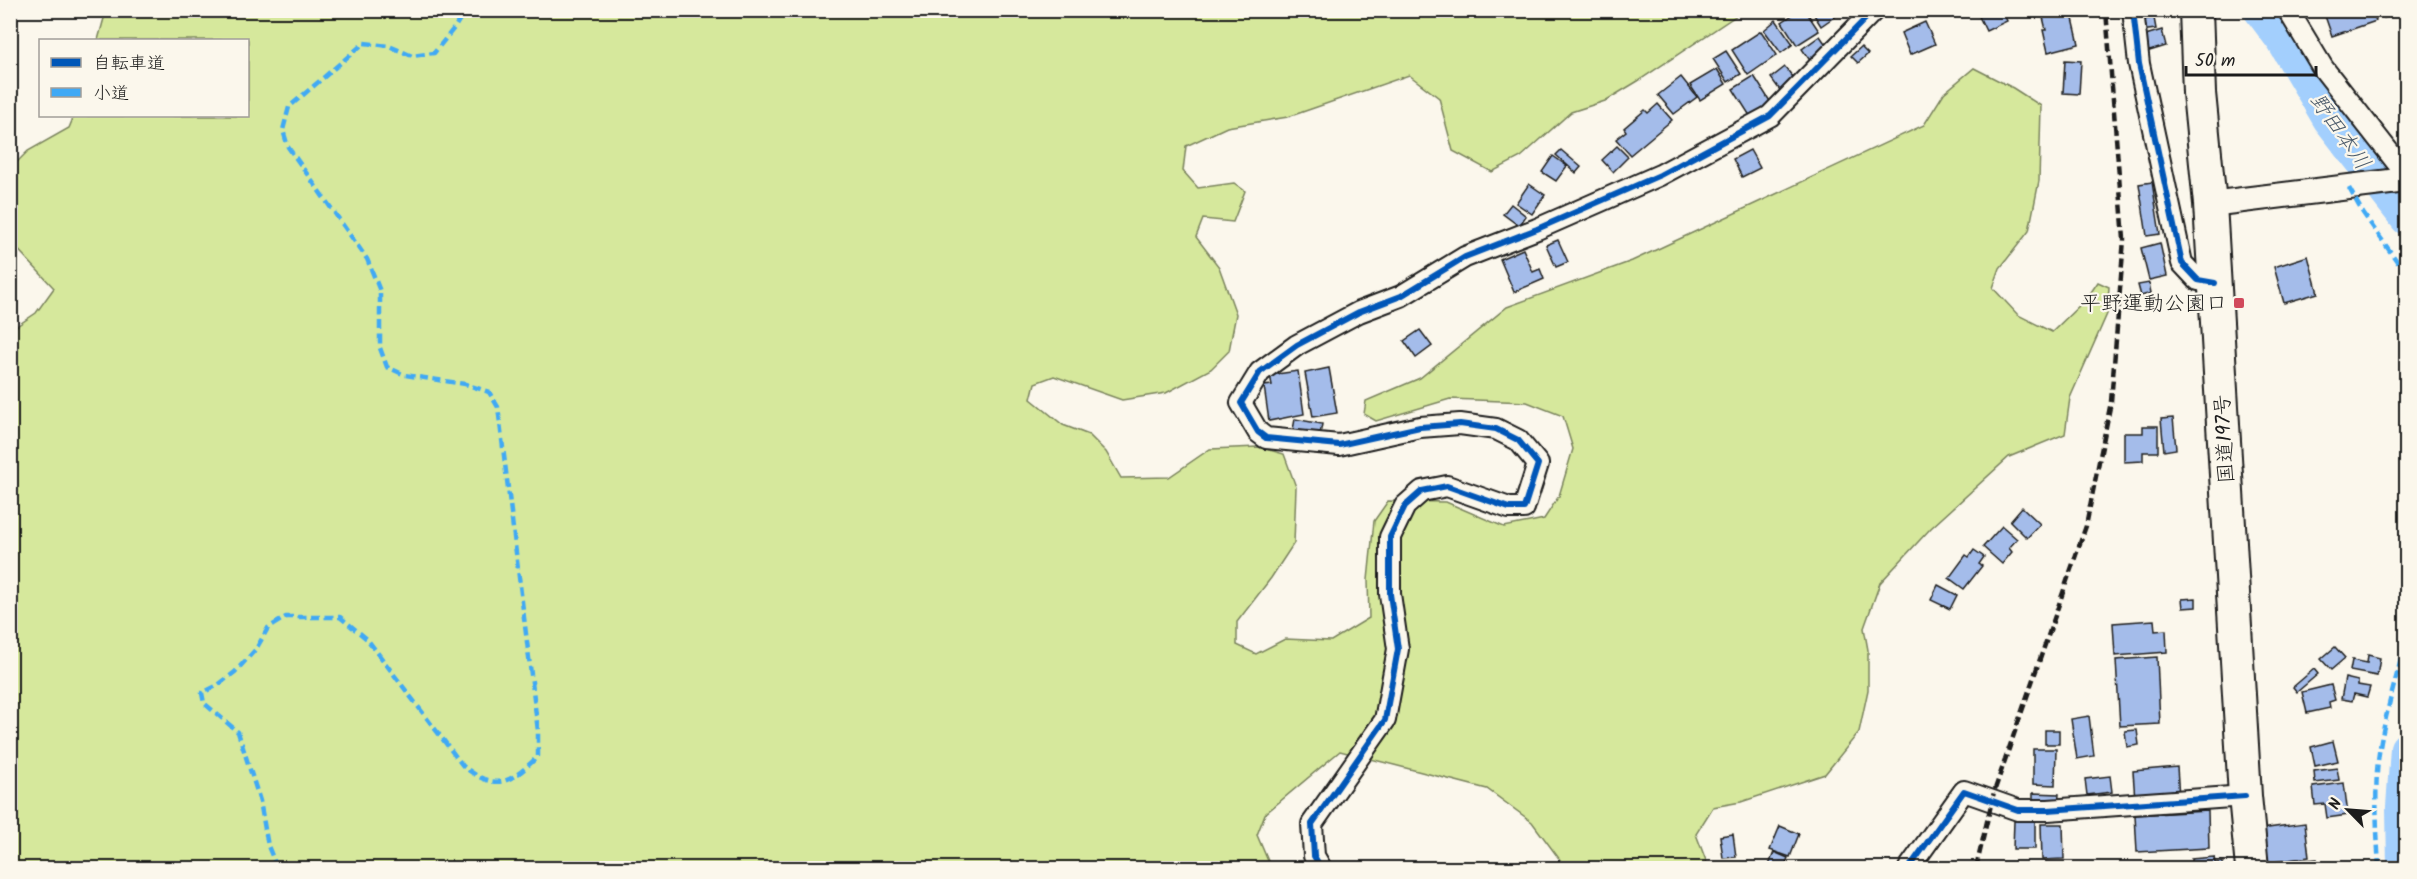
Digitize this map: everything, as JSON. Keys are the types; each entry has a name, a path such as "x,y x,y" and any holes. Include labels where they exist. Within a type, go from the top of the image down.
{"highway":[{"name":"国道197号","path":"2196,10 2199,93 2210,204 2245,796 2252,868"}],"street":[{"path":"1321,868 1314,856 1312,824 1384,720 1398,649 1390,594 1390,537 1405,506 1422,491 1447,486 1509,508 1524,508 1538,464 1518,440 1496,429 1460,424 1420,428 1339,445 1266,438 1258,432 1241,403 1260,372 1297,345 1359,312 1401,296 1465,257 1537,229 1660,175 1770,116 1874,10"},
{"path":"2133,10 2139,64 2182,263 2198,279 2215,283"},
{"path":"2210,204 2353,187 2405,178 2323,68 2288,10"},
{"path":"1910,868 1964,791 2018,810 2048,810 2245,796"}],"green space":[{"path":"106,11 1743,11 1605,101 1571,112 1521,157 1492,172 1453,151 1439,98 1409,75 1288,117 1227,127 1186,146 1183,171 1198,188 1234,183 1245,191 1233,222 1203,219 1196,237 1219,267 1236,314 1229,351 1211,369 1166,393 1122,400 1054,376 1035,383 1031,399 1063,425 1089,435 1106,452 1121,478 1169,477 1210,449 1258,447 1284,454 1296,487 1294,543 1271,578 1237,622 1237,645 1256,654 1285,639 1331,641 1369,618 1368,580 1374,521 1388,501 1446,502 1504,527 1544,519 1559,496 1573,449 1563,416 1527,402 1450,399 1376,421 1364,414 1366,401 1420,378 1507,307 1632,261 1924,125 1944,93 1974,68 2013,88 2041,106 2039,181 2029,231 2000,268 1993,288 2018,315 2052,332 2087,298 2098,282 2109,287 2107,314 2070,398 2065,434 2009,457 1931,528 1880,583 1864,628 1868,650 1868,690 1859,732 1825,774 1741,802 1713,807 1696,834 1707,868 1566,868 1532,822 1487,789 1340,751 1265,814 1257,835 1271,868 11,868 11,330 36,313 54,288 11,242 11,168 28,151 69,128 74,117 249,117 249,39 98,39"}],"building":[{"path":"1800,10 1805,10 1819,31 1797,45 1782,22"},
{"path":"1811,10 1844,10 1821,26"},
{"path":"1976,10 2002,10 2007,21 1986,31"},
{"path":"2053,10 2071,10 2079,44 2048,52 2042,13"},
{"path":"2138,10 2156,10 2157,15 2139,17"},
{"path":"2323,10 2372,10 2376,21 2332,36"},
{"path":"2382,10 2406,10 2384,18"},
{"path":"2154,18 2156,29 2140,31 2139,20"},
{"path":"1776,20 1793,44 1781,53 1764,30"},
{"path":"1925,22 1935,44 1910,55 1901,33"},
{"path":"2162,30 2166,46 2143,53 2139,37"},
{"path":"1761,31 1777,55 1748,75 1732,50"},
{"path":"1820,36 1829,49 1811,62 1802,49"},
{"path":"1861,47 1868,54 1858,63 1851,56"},
{"path":"1726,51 1741,74 1728,82 1713,59"},
{"path":"2065,60 2081,61 2079,94 2063,93"},
{"path":"1785,67 1797,82 1782,93 1771,78"},
{"path":"1717,69 1726,84 1700,100 1690,85"},
{"path":"1754,76 1773,106 1752,119 1733,89"},
{"path":"1681,77 1697,97 1674,114 1658,95"},
{"path":"1658,104 1672,120 1630,155 1616,139 1626,131 1624,128 1645,110 1648,113"},
{"path":"1617,146 1628,157 1613,172 1602,160"},
{"path":"1561,150 1581,167 1576,173 1556,155"},
{"path":"1750,150 1760,168 1742,177 1733,159"},
{"path":"1553,156 1567,166 1556,181 1542,172"},
{"path":"2152,182 2160,234 2147,236 2139,184"},
{"path":"1529,184 1545,195 1532,214 1516,203"},
{"path":"1511,204 1526,216 1519,226 1503,214"},
{"path":"1558,240 1568,262 1556,267 1546,245"},
{"path":"2160,243 2167,276 2149,280 2141,248"},
{"path":"1523,249 1533,272 1540,269 1544,279 1514,292 1500,259"},
{"path":"2308,256 2318,293 2284,303 2274,267"},
{"path":"2149,283 2151,293 2141,296 2138,285"},
{"path":"1420,330 1432,346 1416,358 1404,341"},
{"path":"1329,368 1337,413 1313,417 1305,373"},
{"path":"1298,371 1304,414 1269,421 1264,386 1272,385 1270,375"},
{"path":"2173,418 2176,449 2164,451 2161,419"},
{"path":"1295,419 1322,424 1319,440 1292,435"},
{"path":"2143,426 2158,426 2158,452 2143,452 2143,461 2124,462 2124,433 2143,433"},
{"path":"2022,507 2040,524 2027,538 2010,521"},
{"path":"2002,526 2017,539 2009,548 2012,552 2002,564 1983,547"},
{"path":"1974,550 1984,557 1979,564 1982,566 1964,589 1949,578 1966,555 1969,557"},
{"path":"1938,585 1957,595 1950,609 1931,600"},
{"path":"2196,598 2196,607 2183,608 2182,599"},
{"path":"2154,620 2155,631 2166,630 2167,652 2115,656 2113,623"},
{"path":"2335,647 2345,658 2331,670 2321,659"},
{"path":"2368,655 2380,658 2377,676 2350,671 2352,660 2367,663"},
{"path":"2157,657 2160,724 2120,726 2116,660"},
{"path":"2314,669 2318,674 2297,692 2293,687"},
{"path":"2345,678 2358,681 2358,685 2370,687 2367,697 2354,694 2352,701 2341,699"},
{"path":"2331,685 2335,700 2329,702 2330,708 2307,713 2302,692"},
{"path":"2089,716 2094,756 2077,759 2071,719"},
{"path":"2045,730 2059,730 2059,744 2045,744"},
{"path":"2137,730 2139,745 2127,747 2125,731"},
{"path":"2333,741 2338,761 2315,766 2311,747"},
{"path":"2033,749 2056,749 2055,785 2033,784"},
{"path":"2177,767 2179,797 2135,800 2133,771"},
{"path":"2337,768 2339,780 2315,783 2314,771"},
{"path":"2110,776 2112,792 2087,795 2085,779"},
{"path":"2344,783 2348,815 2327,818 2325,804 2315,805 2313,787"},
{"path":"2033,793 2059,794 2058,808 2033,808"},
{"path":"2208,811 2209,848 2137,852 2135,815"},
{"path":"2014,821 2035,821 2035,849 2013,849"},
{"path":"2305,823 2309,857 2266,863 2261,829"},
{"path":"2041,824 2063,824 2064,859 2042,860"},
{"path":"1780,826 1799,834 1790,857 1770,850"},
{"path":"1733,834 1736,857 1723,858 1720,836"},
{"path":"1774,852 1788,858 1784,868 1768,868"},
{"path":"2214,857 2215,863 2223,862 2223,868 2191,868 2191,859"},
{"path":"2317,859 2318,868 2284,868 2284,862"}],"waterway":[{"name":"野田本川","path":"2259,10 2283,42 2329,120 2406,219"},
{"name":"野田本川","path":"2403,868 2402,807 2406,748"}],"railway":[{"path":"1976,868 1994,792 2086,526 2111,402 2124,239 2106,10"}],"marked path":[{"path":"277,868 268,846 260,801 238,732 204,703 202,693 218,685 235,672 256,649 268,628 286,617 340,617 367,639 463,766 475,774 494,782 502,781 519,773 538,756 538,731 498,407 489,392 465,384 405,375 387,367 380,348 380,291 367,259 288,147 283,130 289,107 364,43 389,46 412,56 434,53 455,27 465,10"},
{"path":"2349,188 2363,213 2406,274"},
{"path":"2379,868 2377,766 2406,641"}],"cycle path":[{"path":"1321,868 1314,856 1312,824 1385,720 1398,649 1390,594 1390,537 1405,506 1422,491 1447,486 1509,508 1524,508 1538,464 1518,440 1496,429 1460,424 1420,427 1339,445 1266,438 1258,432 1241,403 1260,372 1297,345 1359,312 1401,296 1465,257 1537,229 1660,175 1770,116 1874,10"},
{"path":"2133,10 2139,64 2182,263 2198,280 2215,283"},
{"path":"1909,868 1964,791 2018,810 2048,810 2245,796"}],"place":[{"name":"平野運動公園口","path":"2239,303"}]}
